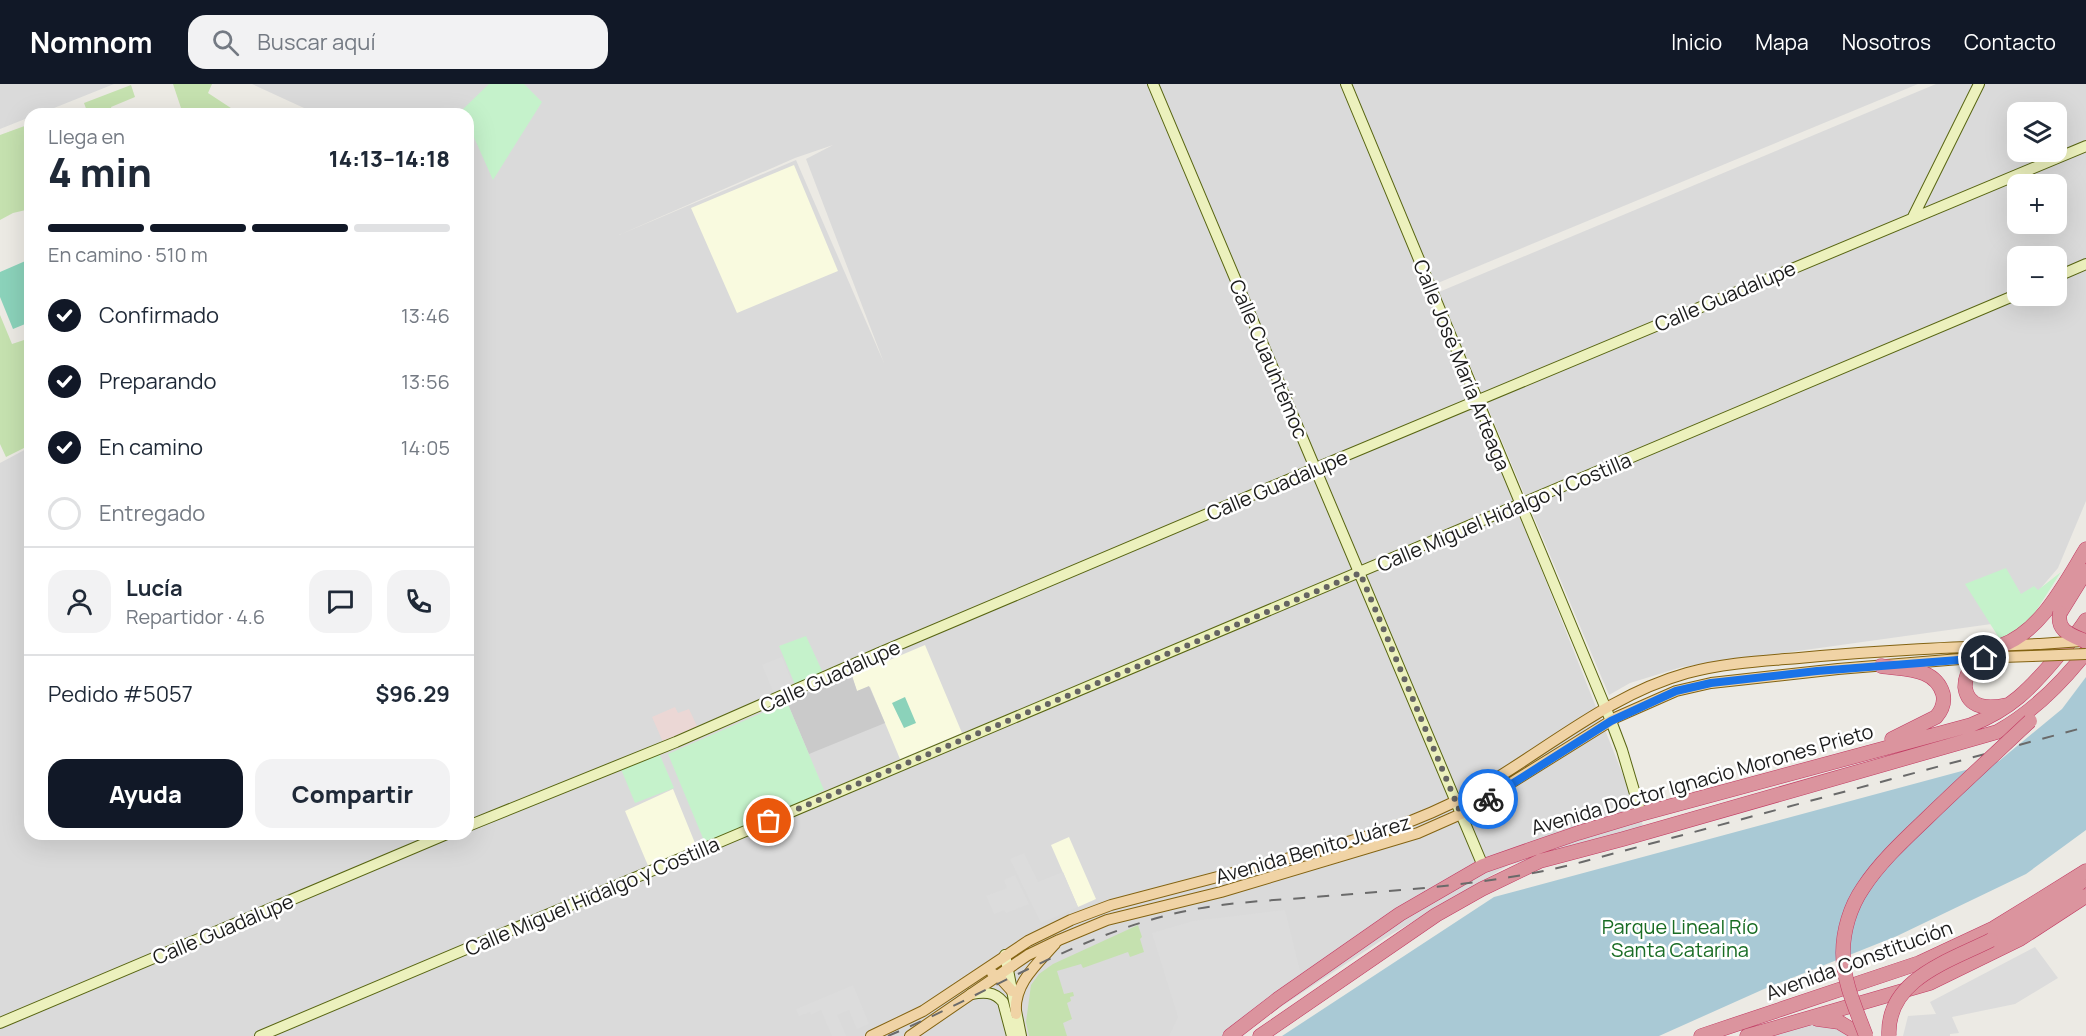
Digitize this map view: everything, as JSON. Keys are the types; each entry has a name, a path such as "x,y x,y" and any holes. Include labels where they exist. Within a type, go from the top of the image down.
{"highway":[{"path":"2015,703 1983,707 1970,700 1966,693 1965,682 1969,671 1977,663 1998,652 2028,631 2040,619 2086,549"},
{"path":"2086,571 2060,613 2059,622 2064,631 2086,641"},
{"name":"Avenida Doctor Ignacio Morones Prieto","path":"1230,1036 1285,994 1400,914 1483,867 1641,814 1971,725 1991,717 2015,703 2029,690 2086,620"},
{"name":"Avenida Doctor Ignacio Morones Prieto","path":"1260,1036 1436,915 1499,880 1540,861 1983,737 2012,724 2044,699 2086,653"},
{"path":"1870,751 1936,717 1941,711 1944,699 1934,677 1918,671 1881,666"},
{"path":"1864,1036 1848,987 1843,952 1849,917 1856,899 1873,874 1907,837 2030,721 2044,699"},
{"path":"1540,861 1614,822"},
{"name":"Avenida Constitución","path":"1701,1036 1919,963 1994,928 2086,871"},
{"path":"1889,1036 1891,1014 1906,987 2060,900 2086,877"},
{"name":"Avenida Constitución","path":"1747,1036 1930,983 2020,939 2086,896"},
{"path":"1895,1036 1896,1020 1900,1009 1905,1002 1930,983"},
{"path":"1803,1019 1831,1020 1864,1036"}],"main road":[{"name":"Avenida Benito Juárez","path":"911,1036 1028,955 1059,940 1107,920 1221,892 1418,833 1461,814 1611,721 1676,691 1711,683 1881,666 1998,652 2040,644 2086,641"},
{"name":"Avenida Benito Juárez","path":"872,1036 905,1021 1005,955 1052,928 1104,908 1375,834 1420,818 1481,787 1605,708 1660,682 1699,670 1848,653 1998,652 2032,656 2086,653"},
{"path":"1838,669 1848,653"},
{"path":"1016,1014 1017,998 1024,981 1059,940"},
{"path":"982,970 998,976 1012,991"}],"street":[{"name":"Calle Cuauhtémoc","path":"1153,84 1483,867"},
{"name":"Calle José María Arteaga","path":"1346,84 1611,721 1641,814"},
{"path":"1913,217 1979,84"},
{"name":"Calle Guadalupe","path":"474,823 676,742 879,653 1316,468 2086,146"},
{"path":"2067,272 2086,264"},
{"name":"Calle Miguel Hidalgo y Costilla","path":"260,1036 2007,299"},
{"name":"Calle Guadalupe","path":"0,1023 433,840"},
{"path":"1005,955 1021,1036"},
{"path":"971,994 988,993 1000,998 1012,1036"},
{"path":"905,1021 911,1036"}],"shaded area":[{"path":"0,84 114,84 54,108 24,108 24,119 0,129"},
{"path":"252,84 1344,84 1431,292 1646,833 1509,865 1385,938 1249,1028 1243,1036 0,1036 0,463 24,450 24,840 474,840 474,108 304,108","holes":["833,145 806,159 884,363 796,160 619,235 795,158"]},
{"path":"1348,84 1918,84 1433,285"},
{"path":"1936,84 2086,84 2086,501 2058,568 2013,621 1682,667 1630,683 1609,695 1439,292"},
{"path":"794,165 838,271 737,313 691,208"},
{"path":"925,645 962,733 900,759 870,687 857,691 852,676"},
{"path":"782,657 794,687 775,696 762,665"},
{"path":"852,676 857,691 869,686 885,723 809,754 787,702 840,678"},
{"path":"675,707 678,713 689,709 698,728 663,742 652,717"},
{"path":"673,789 697,848 649,868 625,811"},
{"path":"1069,837 1096,899 1078,907 1051,845"},
{"path":"1024,853 1038,882 1063,872 1078,907 1041,923 1010,859"},
{"path":"1015,875 1029,904 1006,913 1004,910 994,914 986,896 1007,888 1004,880"},
{"path":"1285,910 1301,975 1233,1024 1221,1036 1169,1036 1178,1017 1152,933 1193,921"},
{"path":"2035,947 2058,978 2015,1004 1952,1017 1959,1033 1950,1034 1950,1036 1903,1036 1908,1016 1936,1014 1930,1002"},
{"path":"853,985 869,1024 857,1029 849,1010 837,1015 846,1036 832,1036 821,1010 811,1015 810,1012 799,1016 796,1009"},
{"path":"1816,1023 1834,1027 1848,1036 1773,1036"}],"green space":[{"path":"173,84 212,84 208,93 231,108 181,108"},
{"path":"489,84 524,84 542,102 493,180 474,137 474,108 464,108"},
{"path":"131,85 135,97 111,108 86,108 84,103"},
{"path":"24,126 24,210 0,220 0,135"},
{"path":"24,262 24,324 13,329 0,297 0,272"},
{"path":"0,315 12,344 24,340 24,448 6,457 0,444"},
{"path":"2006,568 2021,594 2034,586 2038,590 2061,572 2029,622 2001,641 1965,584"},
{"path":"806,636 824,675 796,687 779,646"},
{"path":"905,697 916,723 904,728 892,703"},
{"path":"787,702 824,790 705,843 668,754"},
{"path":"659,753 674,788 635,803 621,769"},
{"path":"1138,925 1144,952 1130,957 1128,952 1083,968 1081,964 1057,971 1064,994 1073,992 1074,996 1070,997 1071,1001 1067,1003 1072,1019 1063,1023 1067,1036 1029,1036 1026,1022 1031,985 1039,974 1053,964"}],"water":[{"name":"Parque Lineal Río Santa Catarina","path":"2086,677 2086,830 2026,874 1897,936 1764,989 1659,1036 1282,1036 1494,897 1999,761 2062,709"}],"railway":[{"path":"888,1036 1105,935 1181,912 1211,906 1479,882 1548,870 2086,727"}],"way so far":[{"path":"769,821 1360,573 1461,814 1488,799"}],"route":[{"path":"1488,799 1611,721 1676,691 1711,683 1817,671 1984,658"}]}
